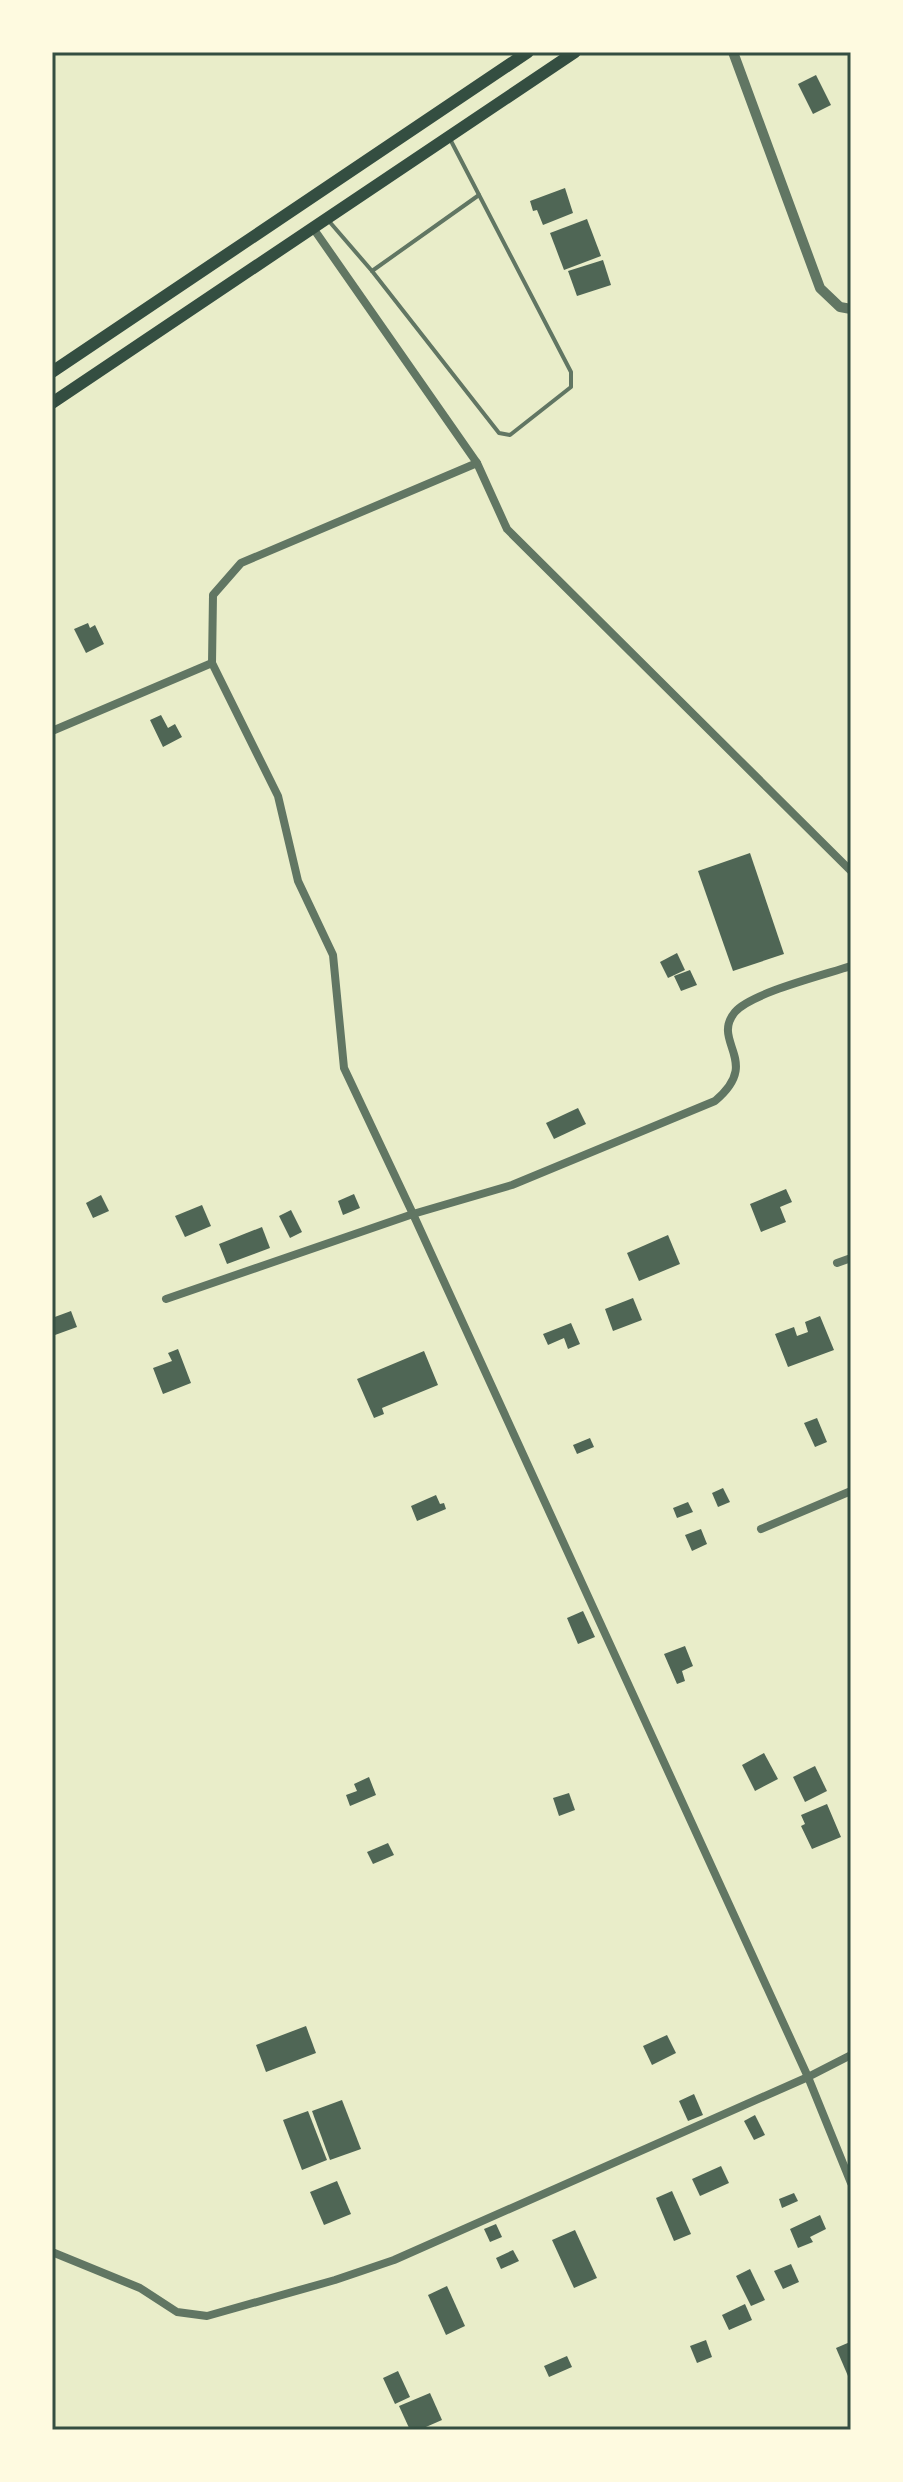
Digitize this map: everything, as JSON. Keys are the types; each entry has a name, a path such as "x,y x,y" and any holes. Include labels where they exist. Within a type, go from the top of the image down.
{"main road":[{"path":"52,372 528,52"},
{"path":"52,403 575,52"}],"street":[{"path":"733,52 820,288 840,307 851,309"},
{"path":"313,228 477,463 507,529 851,871"},
{"path":"477,463 241,563 213,595 212,663 278,796 298,881 333,955 344,1068 808,2077 851,2183"},
{"path":"52,731 212,663"},
{"path":"166,1299 413,1214 512,1185 715,1101 732,1087 737,1068 727,1031 733,1014 747,1001 851,966"},
{"path":"837,1263 851,1258"},
{"path":"761,1529 851,1491"},
{"path":"52,2252 140,2288 177,2312 207,2316 394,2260 808,2077 851,2055"}],"lane":[{"path":"326,218 372,271 499,433 510,435 571,387 571,372 449,136"},
{"path":"372,271 479,195"}],"building":[{"path":"816,75 831,105 813,114 798,84"},
{"path":"565,188 573,213 543,225 530,201"},
{"path":"587,219 601,256 564,270 550,233"},
{"path":"603,260 611,285 577,296 568,271"},
{"path":"88,623 90,628 95,625 104,644 86,653 74,629"},
{"path":"161,715 168,728 175,724 182,737 163,747 150,720"},
{"path":"750,853 784,954 733,971 698,871"},
{"path":"677,953 685,970 668,978 660,962"},
{"path":"690,970 697,985 681,991 674,976"},
{"path":"578,1108 586,1124 554,1139 546,1123"},
{"path":"786,1189 792,1202 780,1207 786,1222 761,1232 750,1204"},
{"path":"354,1194 360,1208 343,1215 338,1201"},
{"path":"101,1195 109,1211 93,1218 86,1203"},
{"path":"202,1205 211,1226 185,1237 175,1216"},
{"path":"291,1210 302,1232 290,1238 279,1216"},
{"path":"262,1227 270,1248 227,1264 219,1244"},
{"path":"668,1235 680,1264 639,1281 627,1253"},
{"path":"633,1298 642,1320 613,1331 605,1309"},
{"path":"71,1311 77,1327 55,1335 52,1318"},
{"path":"820,1316 834,1350 788,1367 775,1334 794,1327 797,1336 808,1332 805,1322"},
{"path":"571,1323 580,1344 568,1349 564,1338 548,1345 543,1334"},
{"path":"178,1349 191,1383 163,1394 153,1368 172,1361 168,1353"},
{"path":"424,1351 438,1385 382,1408 384,1414 374,1418 357,1379"},
{"path":"817,1418 827,1442 815,1447 804,1423"},
{"path":"590,1438 594,1447 577,1454 573,1445"},
{"path":"723,1488 730,1502 718,1507 712,1493"},
{"path":"436,1495 446,1509 417,1521 411,1506"},
{"path":"688,1502 693,1512 677,1518 673,1508"},
{"path":"701,1529 707,1544 692,1551 685,1535"},
{"path":"583,1611 595,1637 578,1644 567,1618"},
{"path":"685,1646 693,1666 682,1671 685,1681 677,1684 664,1654"},
{"path":"764,1753 778,1779 755,1791 742,1765"},
{"path":"815,1766 827,1791 805,1802 793,1777"},
{"path":"369,1777 376,1795 350,1806 346,1795 357,1791 354,1784"},
{"path":"569,1793 575,1810 559,1816 553,1798"},
{"path":"827,1804 841,1837 812,1849 801,1826 805,1824 801,1815"},
{"path":"388,1843 394,1855 373,1864 367,1852"},
{"path":"306,2026 316,2053 266,2072 256,2045"},
{"path":"667,2035 676,2053 652,2065 643,2046"},
{"path":"694,2094 703,2115 688,2121 679,2101"},
{"path":"342,2100 361,2149 330,2160 312,2111"},
{"path":"308,2111 327,2160 302,2170 283,2120"},
{"path":"755,2115 765,2135 754,2140 744,2121"},
{"path":"721,2166 729,2183 700,2196 692,2179"},
{"path":"337,2181 351,2214 324,2225 310,2192"},
{"path":"672,2191 691,2234 674,2241 656,2198"},
{"path":"794,2193 798,2201 782,2208 779,2199"},
{"path":"820,2215 826,2229 810,2237 813,2242 798,2248 790,2229"},
{"path":"496,2224 502,2237 490,2242 484,2229"},
{"path":"575,2230 597,2278 574,2288 552,2240"},
{"path":"513,2250 519,2261 501,2269 496,2258"},
{"path":"791,2264 799,2282 783,2289 774,2271"},
{"path":"750,2269 765,2300 751,2306 736,2276"},
{"path":"447,2286 465,2326 446,2335 428,2295"},
{"path":"745,2304 752,2320 729,2330 722,2315"},
{"path":"706,2340 712,2357 697,2363 690,2346"},
{"path":"850,2342 851,2346 851,2383 836,2348"},
{"path":"567,2356 572,2367 549,2377 544,2366"},
{"path":"398,2371 410,2397 395,2404 383,2378"},
{"path":"430,2393 442,2420 419,2430 410,2430 399,2406"}]}
